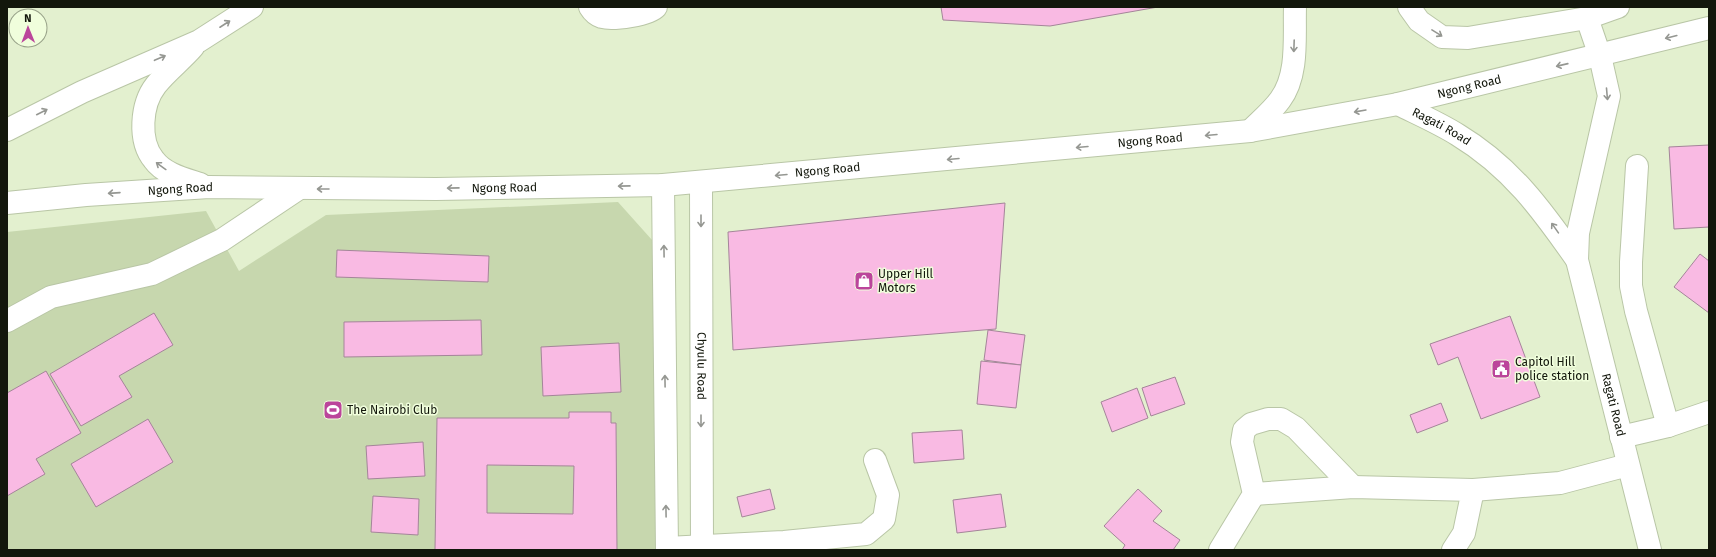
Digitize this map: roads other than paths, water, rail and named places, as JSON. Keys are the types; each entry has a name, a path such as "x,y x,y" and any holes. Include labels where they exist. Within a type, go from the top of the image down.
{"main road":[{"path":"590,7 593,12 602,17 642,15 656,7"},
{"path":"1250,131 1281,100 1291,76 1294,58 1295,7"},
{"path":"1409,7 1419,21 1442,36 1468,38 1587,18 1618,7"},
{"path":"7,130 82,92 199,41 248,8"},
{"path":"1587,18 1600,56"},
{"name":"Ngong Road","path":"7,204 86,195 209,187 298,189 664,185 1250,131 1398,104 1600,56 1709,28"},
{"path":"199,41 156,85 147,105 144,133 147,146 154,161 172,174 209,187"},
{"name":"Ragati Road","path":"1600,56 1609,96 1578,233 1577,260 1650,550"},
{"name":"Ragati Road","path":"1398,104 1458,134 1483,152 1512,177 1540,206 1577,260"},
{"path":"1637,166 1631,286 1636,311 1668,426"},
{"name":"Chyulu Road","path":"701,182 702,549"},
{"path":"664,185 667,549 702,549 866,534 884,519 888,495 875,460"},
{"path":"7,321 51,297 152,274 222,240 298,189"},
{"path":"1621,437 1668,426 1709,412"},
{"path":"1220,550 1254,494 1242,442 1244,430 1251,424 1268,419 1281,419 1296,428 1353,487"},
{"path":"1254,494 1353,487 1473,490 1560,483 1628,465"},
{"path":"1453,550 1464,533 1473,490"}],"place":[{"name":"Upper Hill Motors","path":"864,281"},
{"name":"Capitol Hill police station","path":"1501,369"},
{"name":"The Nairobi Club","path":"333,410"}]}
